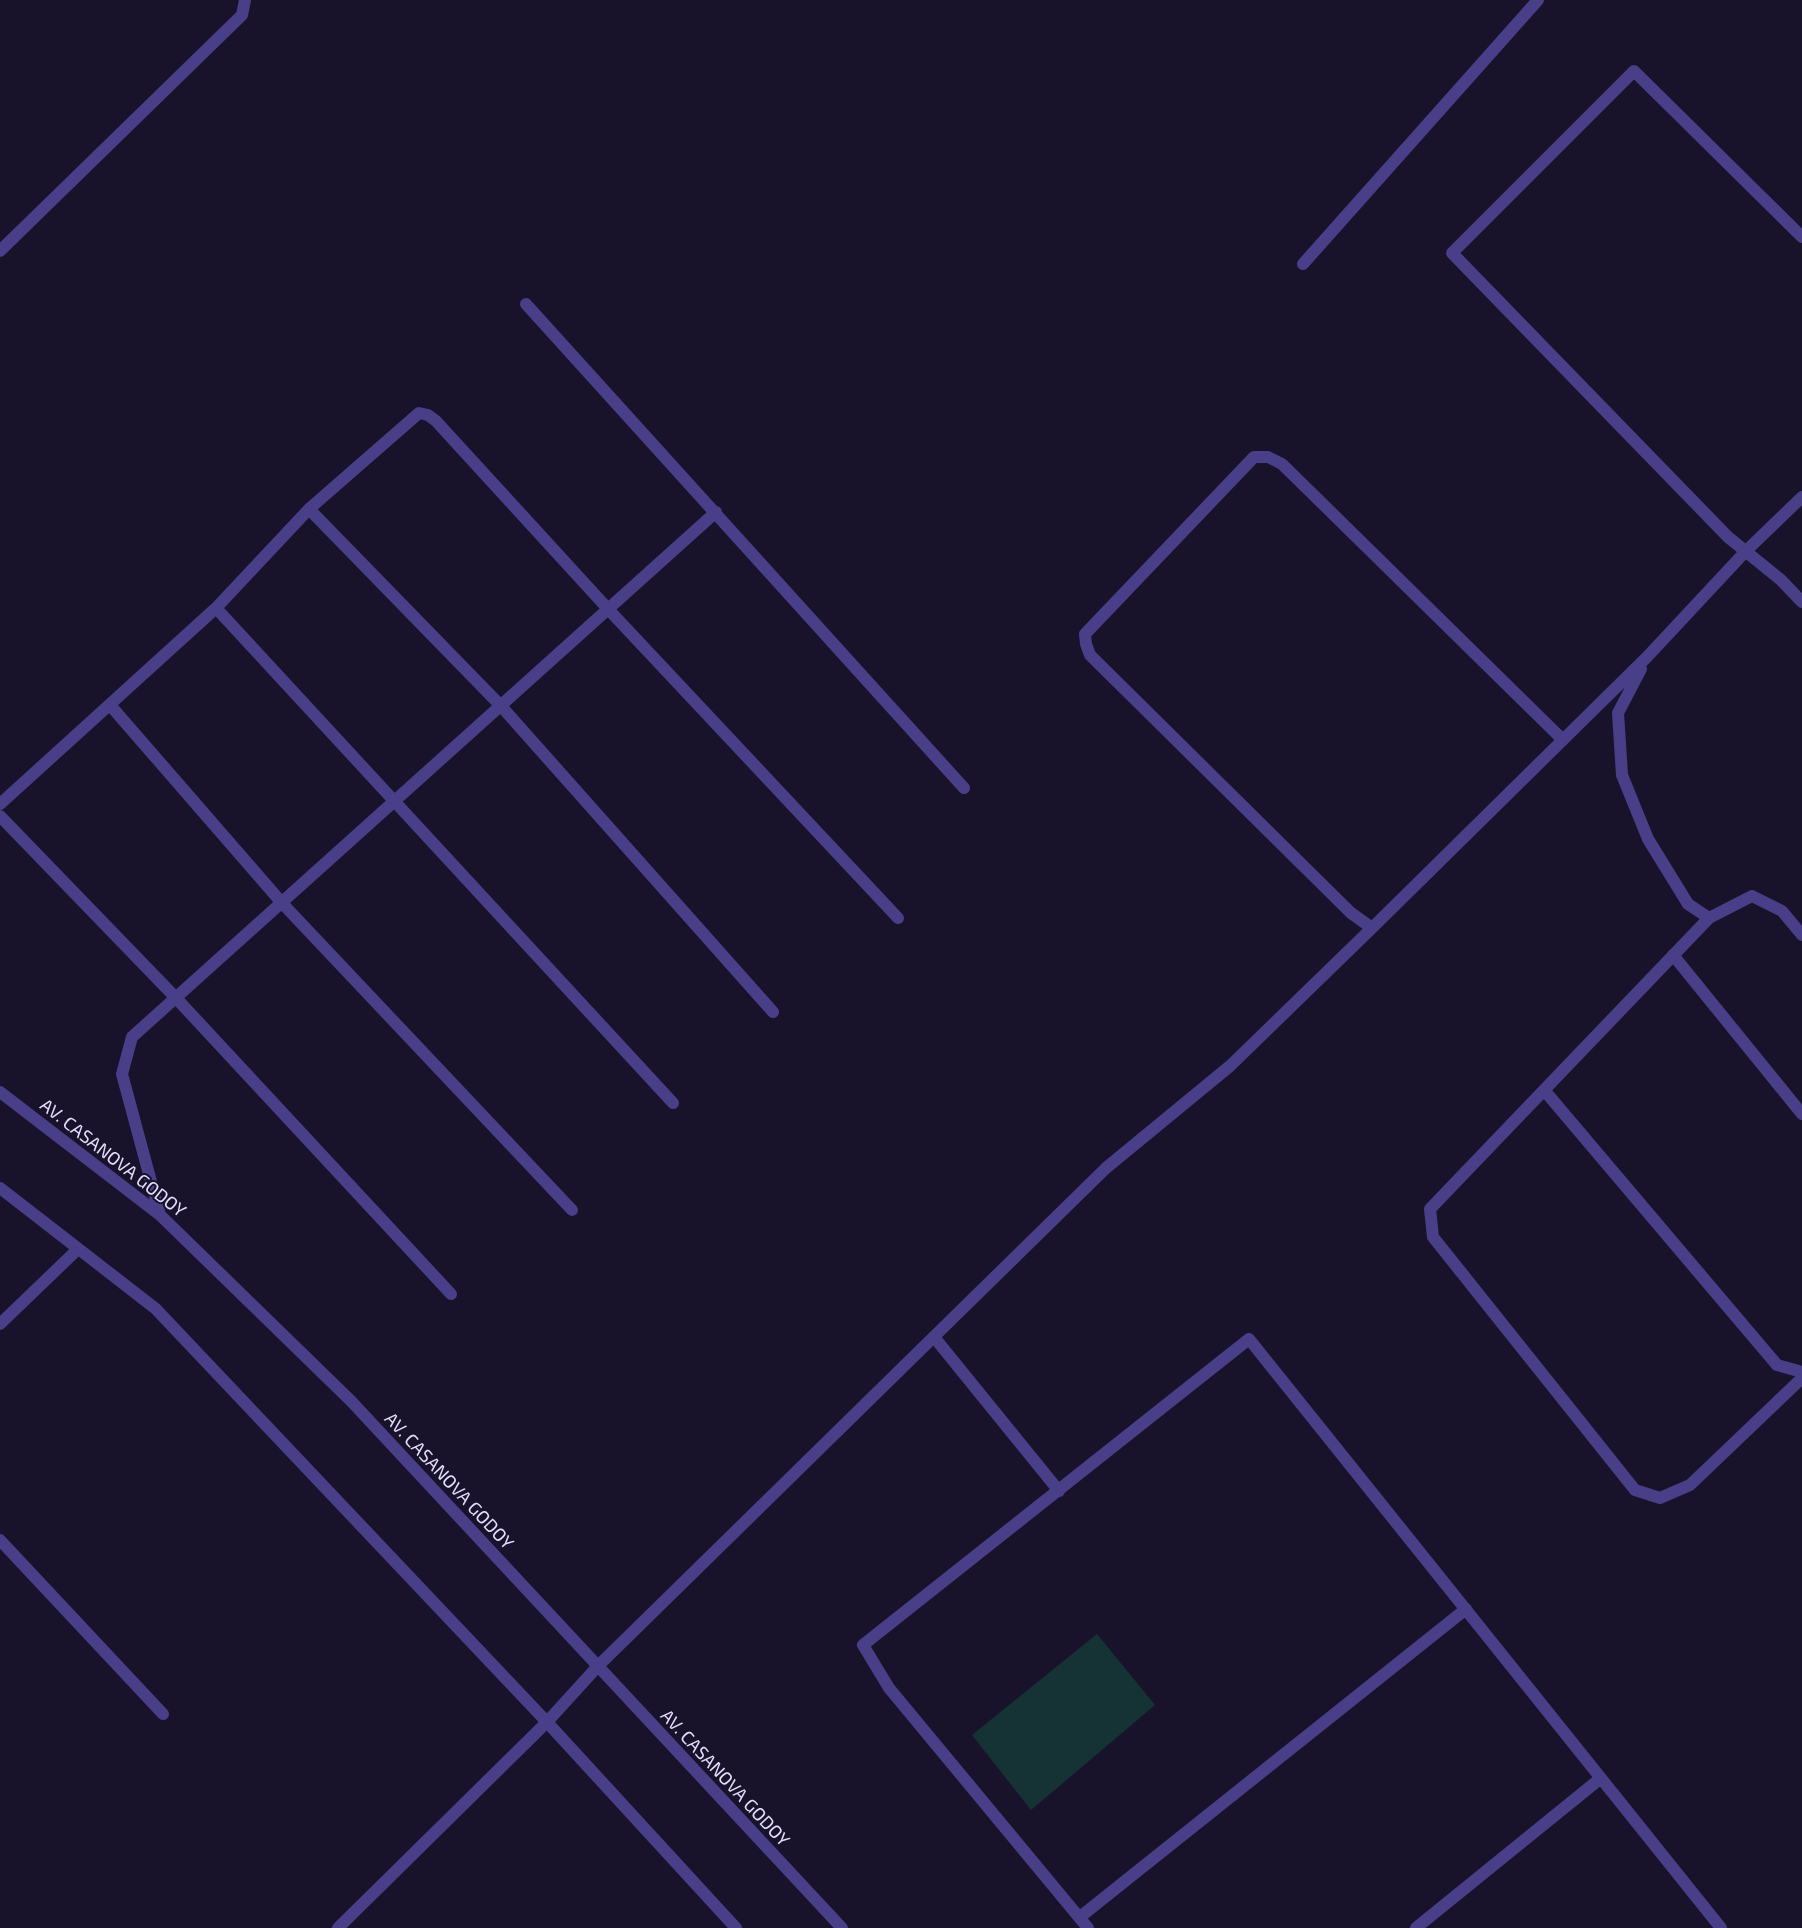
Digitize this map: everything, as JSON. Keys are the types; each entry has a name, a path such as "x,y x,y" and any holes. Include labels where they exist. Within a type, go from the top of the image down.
{"street":[{"path":"0,251 242,15 245,0"},
{"path":"1303,264 1538,0"},
{"path":"1802,237 1634,71 1452,253 1728,538 1781,580 1802,602"},
{"path":"526,304 964,788"},
{"path":"0,804 216,608 309,509 419,413 428,415 436,421 609,610 898,918"},
{"path":"1372,928 1344,906 1104,669 1090,655 1086,644 1085,634 1254,457 1268,457 1282,464 1563,740"},
{"path":"338,1928 547,1722 598,1666 1106,1168 1230,1066 1372,928 1647,658 1745,552 1802,497"},
{"path":"309,509 501,706 773,1012"},
{"path":"160,1215 122,1074 132,1037 716,512"},
{"path":"216,608 673,1103"},
{"path":"1647,658 1618,713 1622,775 1648,839 1688,904 1708,918"},
{"path":"110,705 282,903 572,1210"},
{"path":"0,816 176,998 451,1294"},
{"path":"1802,936 1782,911 1752,896 1708,918 1430,1209 1433,1238 1636,1490 1660,1498 1690,1485 1802,1378"},
{"path":"1672,956 1802,1114"},
{"path":"1544,1090 1777,1365 1802,1372"},
{"name":"AV. CASANOVA GODOY","path":"0,1092 160,1215 351,1401 842,1928"},
{"path":"0,1188 156,1310 547,1722 736,1928"},
{"path":"0,1324 78,1249"},
{"path":"934,1337 1059,1491"},
{"path":"1088,1928 889,1688 863,1645 1249,1339 1721,1928"},
{"path":"0,1540 163,1714"},
{"path":"1080,1918 1466,1609"},
{"path":"1416,1928 1601,1778"}],"green space":[{"path":"1097,1634 1155,1705 1031,1810 972,1735"}]}
